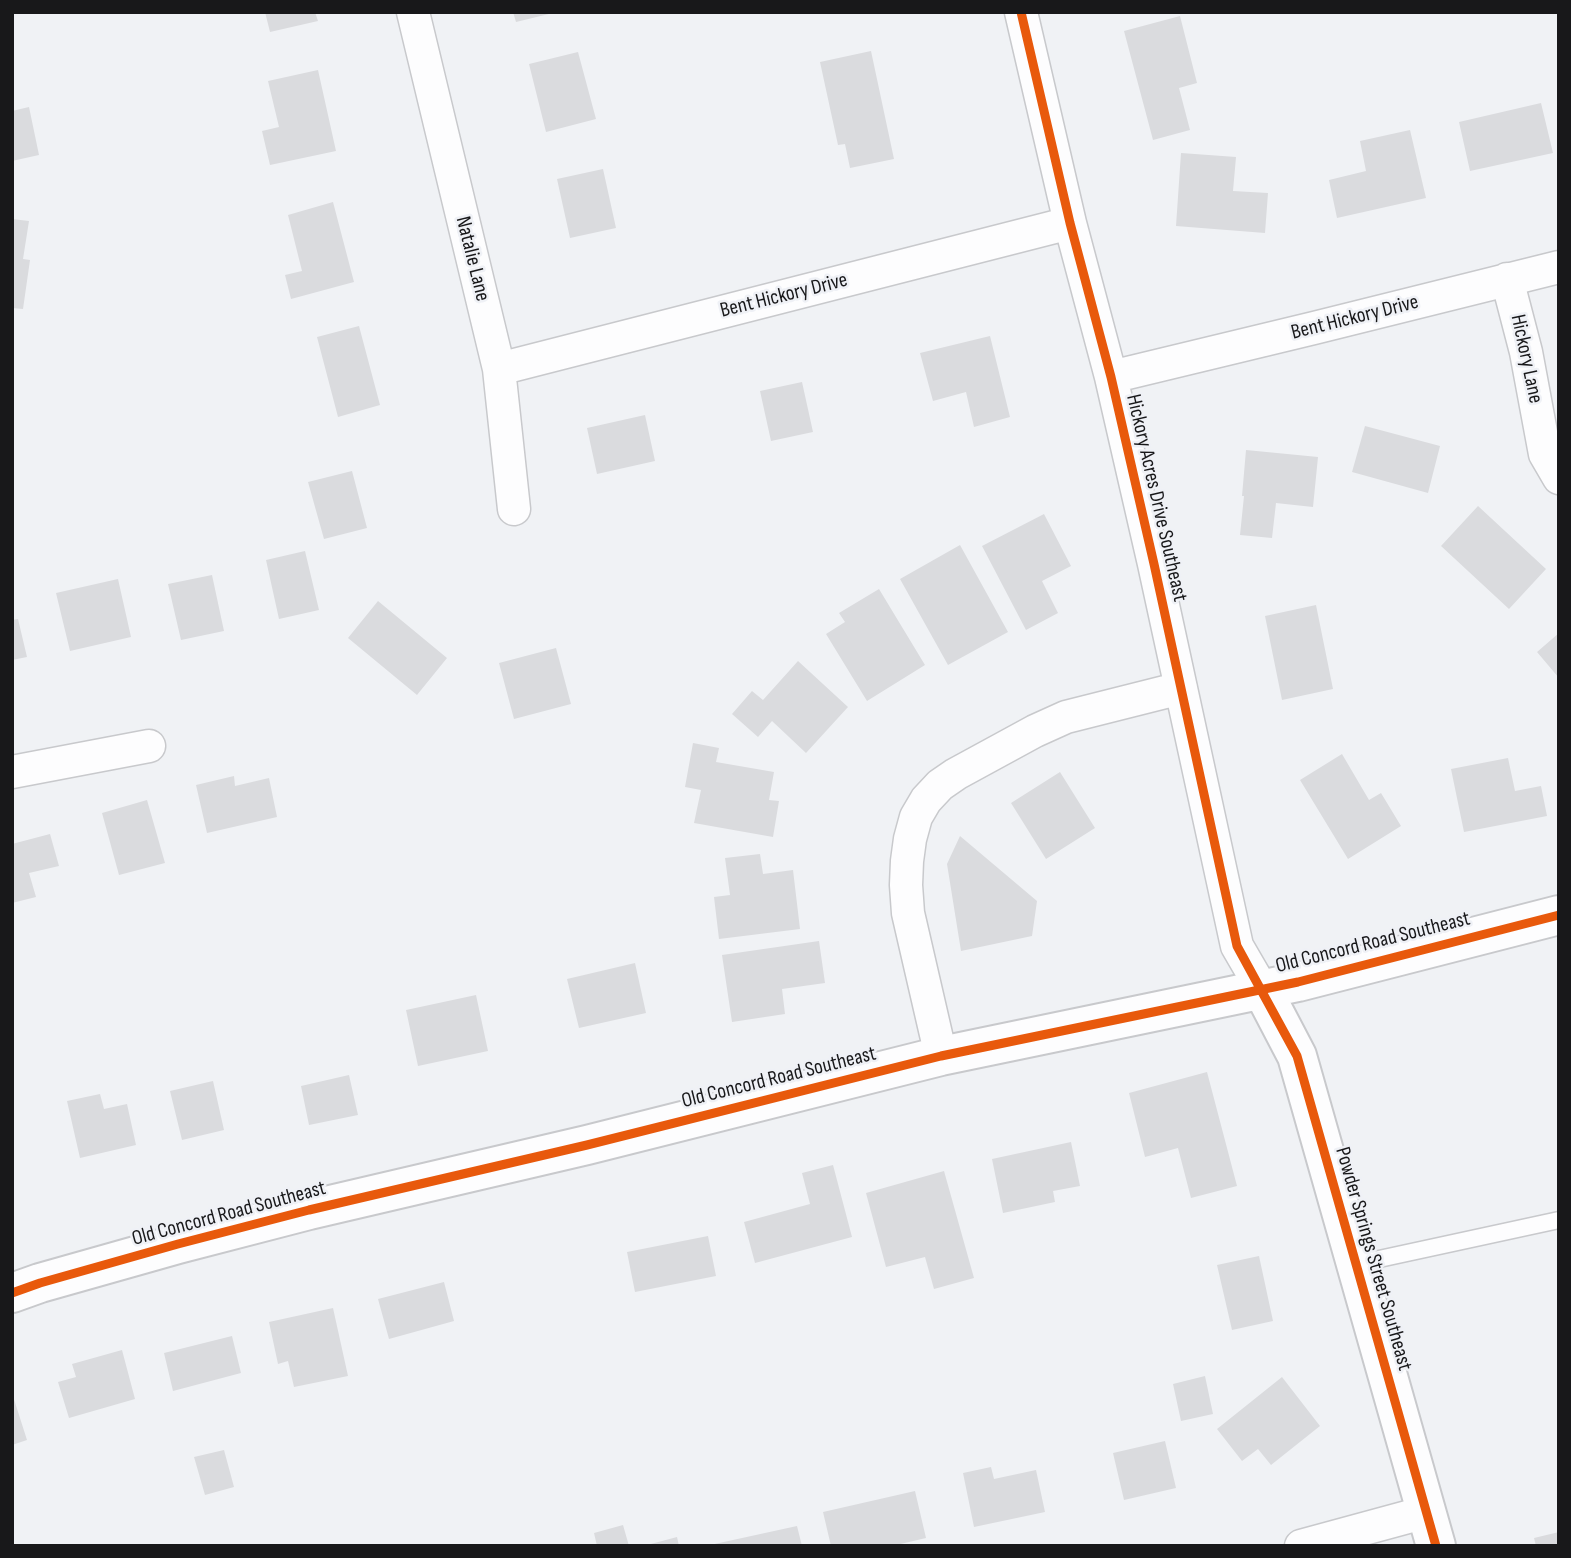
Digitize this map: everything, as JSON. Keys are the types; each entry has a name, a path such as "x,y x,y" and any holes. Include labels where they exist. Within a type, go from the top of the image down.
{"street":[{"name":"Natalie Lane","path":"413,12 499,369 514,509"},
{"name":"Hickory Acres Drive Southeast","path":"1021,12 1070,223 1111,377 1237,946 1262,989"},
{"name":"Bent Hickory Drive","path":"499,369 1070,223"},
{"name":"Bent Hickory Drive","path":"1111,377 1559,267"},
{"name":"Hickory Lane","path":"1507,279 1526,352 1545,454 1559,478"},
{"path":"941,1056 908,913 906,885 910,839 916,817 926,800 940,785 956,774 1066,717 1181,688"},
{"path":"12,772 149,746"},
{"name":"Old Concord Road Southeast","path":"12,1293 178,1244 941,1056 1298,982 1559,915"},
{"name":"Powder Springs Street Southeast","path":"1262,989 1297,1056 1431,1529"},
{"path":"1301,1546 1431,1529"}],"lane":[{"path":"1356,1264 1559,1220"}],"building":[{"path":"265,12 315,12 318,21 270,32"},
{"path":"513,12 553,12 553,13 516,22"},
{"path":"1180,16 1197,83 1179,88 1190,130 1153,140 1124,31"},
{"path":"871,51 894,159 850,168 845,144 838,145 820,62"},
{"path":"578,52 596,119 546,132 529,64"},
{"path":"318,70 336,151 270,165 262,131 279,127 268,81"},
{"path":"1541,103 1553,153 1470,171 1459,122"},
{"path":"29,107 39,155 12,161 12,111"},
{"path":"1410,130 1426,198 1337,218 1329,180 1366,171 1360,141"},
{"path":"1181,153 1236,157 1233,191 1268,193 1265,233 1176,226"},
{"path":"603,169 616,228 570,238 557,179"},
{"path":"333,202 354,282 291,299 285,275 302,271 288,215"},
{"path":"12,219 29,221 23,259 30,260 23,309 12,308"},
{"path":"359,326 380,405 338,417 317,337"},
{"path":"990,336 1010,417 974,427 966,392 933,401 920,353"},
{"path":"802,382 813,432 771,441 760,391"},
{"path":"645,415 655,461 597,474 587,428"},
{"path":"1365,426 1440,446 1428,493 1352,472"},
{"path":"1246,450 1318,457 1313,507 1276,503 1272,538 1240,535"},
{"path":"352,471 367,528 324,539 308,482"},
{"path":"1478,506 1546,569 1509,609 1441,546"},
{"path":"1044,514 1071,566 1042,581 1058,613 1026,630 982,546"},
{"path":"960,545 1008,632 948,665 900,579"},
{"path":"305,551 319,610 279,619 266,560"},
{"path":"212,575 224,631 181,640 168,584"},
{"path":"118,579 131,637 70,651 56,593"},
{"path":"879,589 925,665 867,701 826,634 845,622 839,613"},
{"path":"378,601 447,658 417,695 348,638"},
{"path":"1316,605 1333,689 1282,700 1265,616"},
{"path":"18,619 27,657 12,660 12,620"},
{"path":"1559,633 1559,678 1537,652"},
{"path":"556,648 571,704 514,719 499,663"},
{"path":"798,661 848,707 806,753 772,721 758,737 732,714 752,691 763,700"},
{"path":"693,743 719,748 716,762 774,772 769,800 779,801 773,837 694,823 701,790 685,787"},
{"path":"1342,754 1369,800 1381,793 1401,826 1348,859 1300,780"},
{"path":"1508,758 1515,791 1541,786 1547,816 1464,832 1451,769"},
{"path":"1060,772 1095,828 1046,859 1011,803"},
{"path":"234,776 235,786 269,778 277,817 207,833 196,785"},
{"path":"147,800 165,863 119,875 102,813"},
{"path":"50,834 59,866 29,873 36,897 12,903 12,844"},
{"path":"960,836 1037,901 1032,936 961,951 947,864"},
{"path":"760,854 763,874 793,870 800,929 719,939 714,897 730,895 725,858"},
{"path":"819,941 825,983 782,989 785,1014 732,1022 722,955"},
{"path":"635,963 646,1013 579,1028 567,979"},
{"path":"476,995 488,1051 418,1066 406,1010"},
{"path":"1207,1072 1237,1186 1191,1198 1178,1148 1145,1157 1129,1093"},
{"path":"349,1075 358,1115 309,1125 301,1086"},
{"path":"213,1081 224,1130 182,1140 170,1091"},
{"path":"100,1094 104,1109 127,1104 136,1145 80,1158 67,1101"},
{"path":"1071,1142 1080,1186 1053,1191 1055,1202 1003,1213 992,1159"},
{"path":"833,1165 852,1237 755,1263 744,1222 810,1204 802,1173"},
{"path":"944,1171 974,1278 934,1289 925,1257 886,1267 866,1193"},
{"path":"708,1236 716,1276 635,1292 627,1252"},
{"path":"1259,1256 1273,1321 1232,1330 1217,1265"},
{"path":"444,1282 454,1321 389,1339 378,1299"},
{"path":"333,1308 348,1376 294,1387 288,1361 278,1364 269,1322"},
{"path":"232,1336 241,1373 173,1391 164,1353"},
{"path":"122,1350 135,1399 69,1418 58,1382 76,1377 72,1364"},
{"path":"1205,1376 1213,1414 1181,1421 1173,1384"},
{"path":"1282,1377 1320,1426 1271,1465 1258,1449 1242,1461 1217,1429"},
{"path":"12,1393 27,1440 12,1445"},
{"path":"1165,1441 1176,1488 1124,1500 1113,1453"},
{"path":"224,1450 234,1487 205,1495 194,1457"},
{"path":"991,1467 994,1479 1036,1470 1045,1512 974,1527 963,1473"},
{"path":"915,1491 926,1538 892,1546 831,1546 823,1512"},
{"path":"623,1525 629,1546 597,1546 594,1533"},
{"path":"797,1526 802,1546 710,1546 710,1545"},
{"path":"1559,1532 1559,1546 1536,1546 1534,1538"},
{"path":"677,1537 679,1546 647,1545"}],"cycle path":[{"path":"1021,12 1070,223 1111,377 1237,946 1297,1056 1436,1546"},
{"path":"12,1293 178,1244 309,1210 587,1145 941,1056 1298,982 1559,915"}]}
